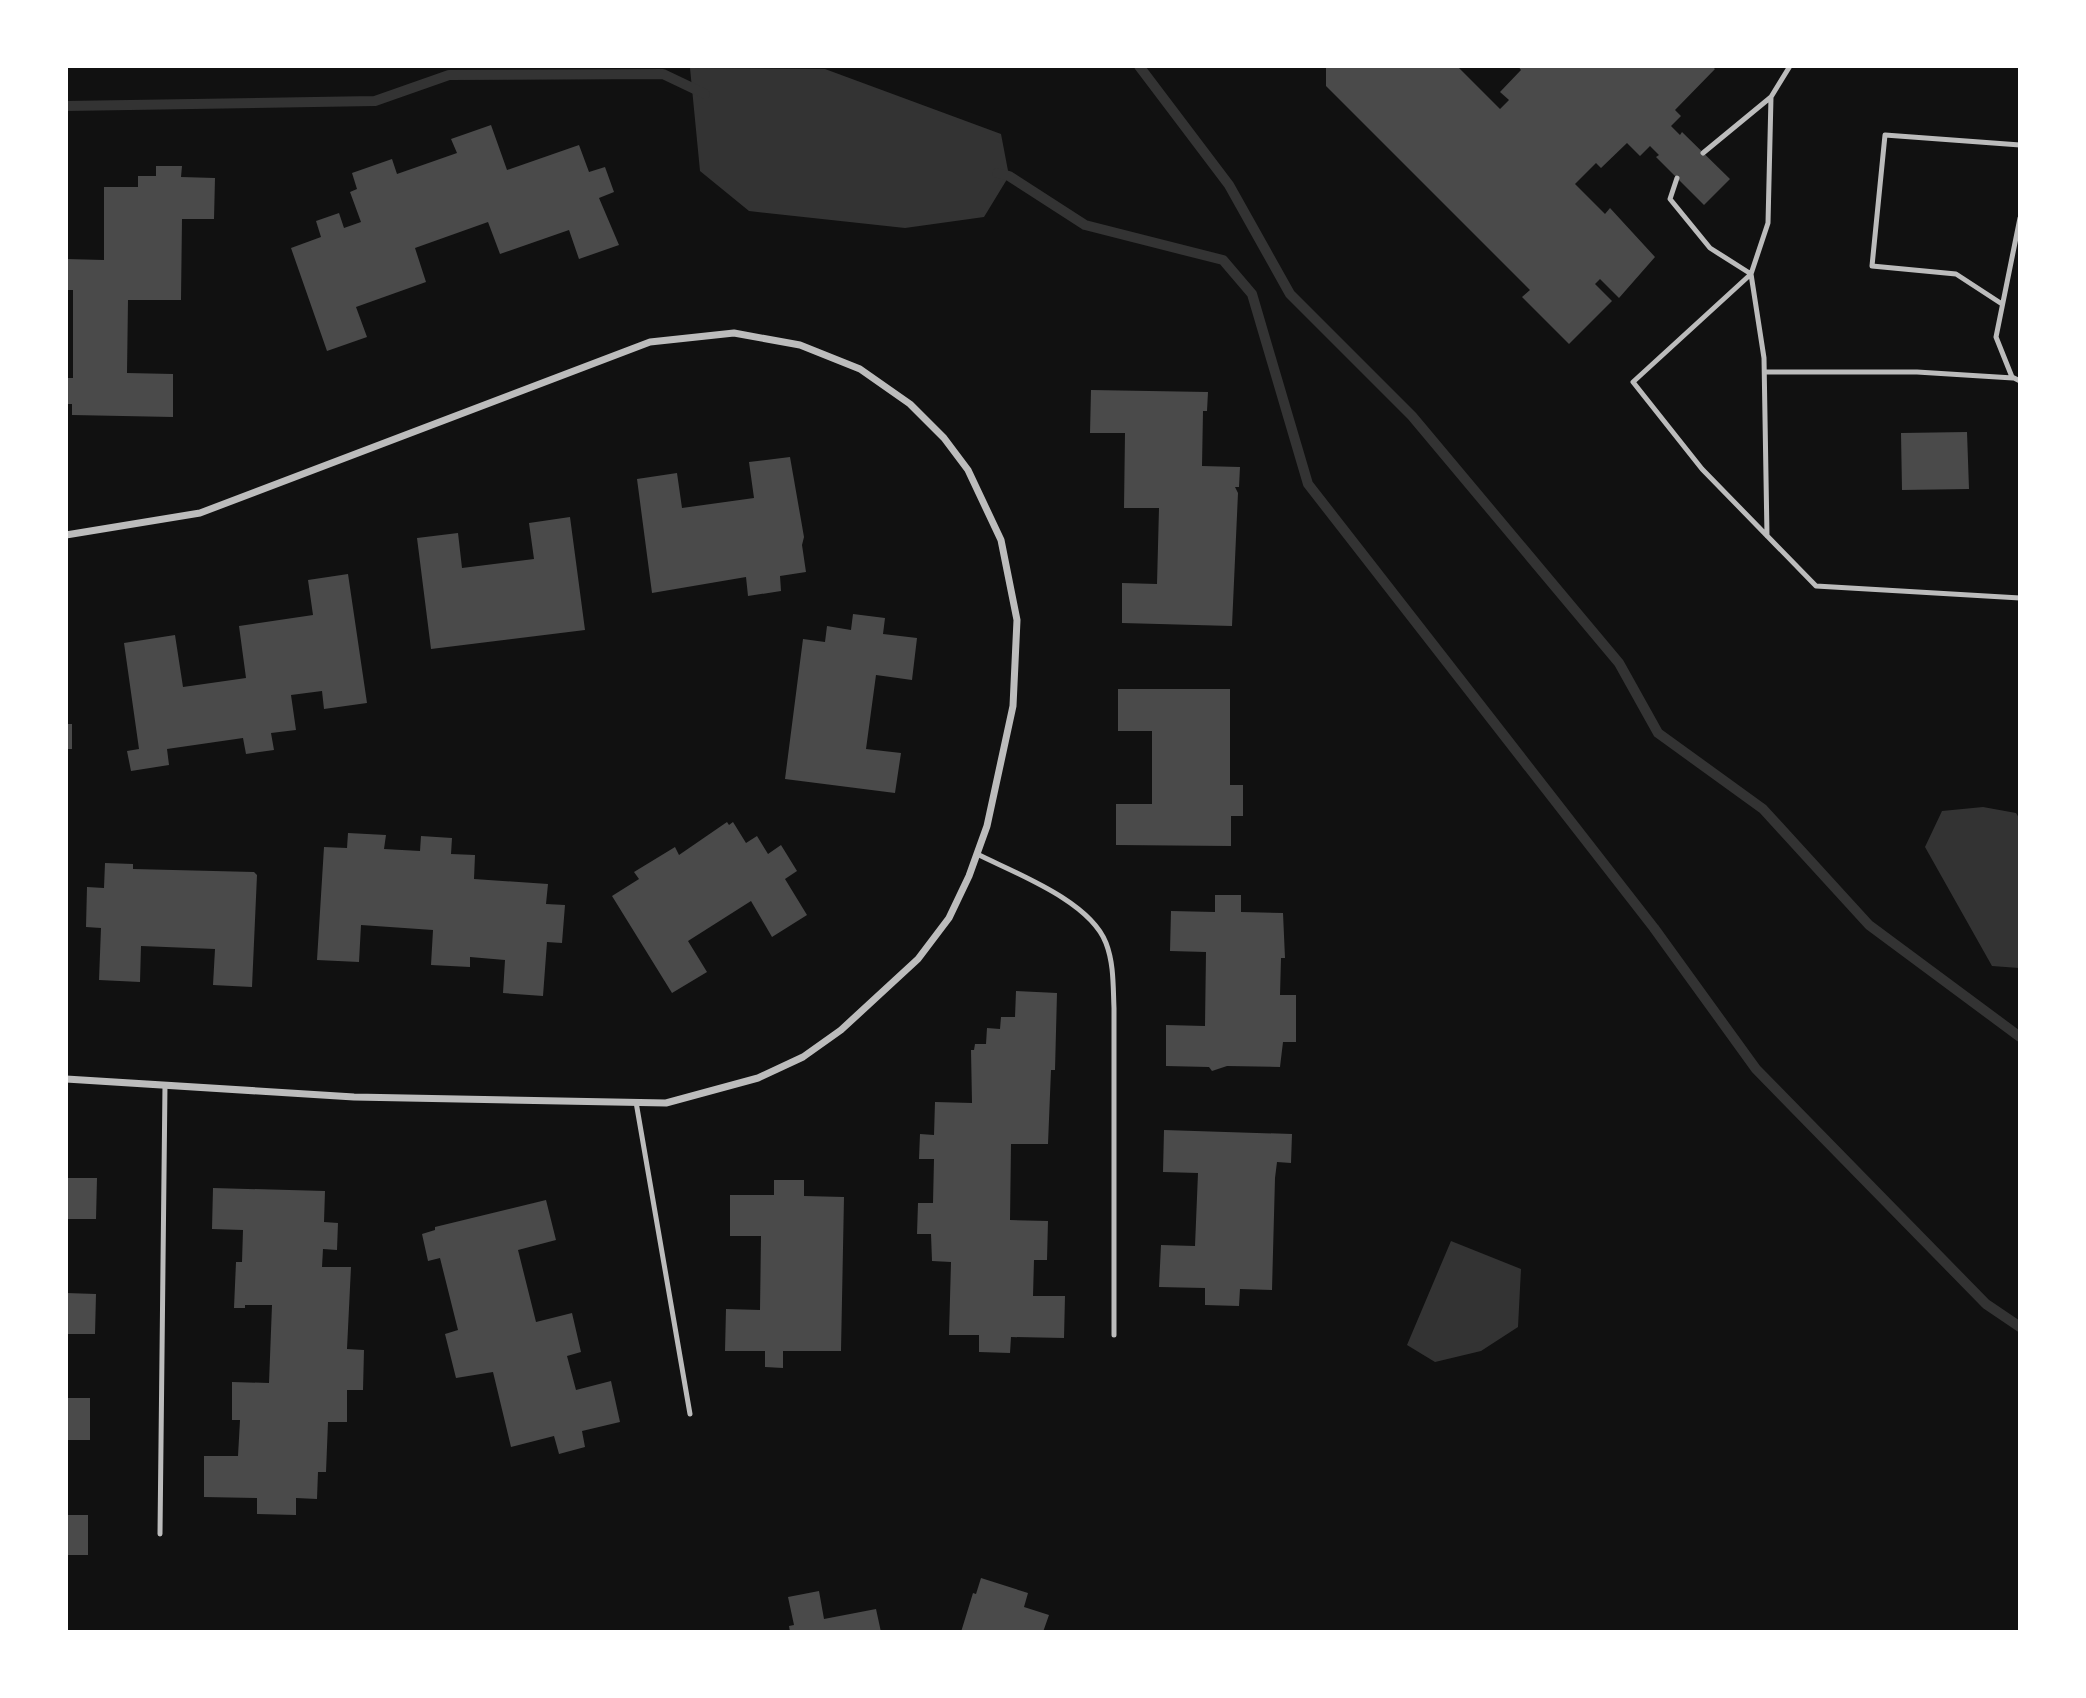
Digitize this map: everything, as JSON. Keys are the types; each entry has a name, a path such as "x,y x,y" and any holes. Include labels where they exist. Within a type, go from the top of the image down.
{"street":[{"path":"66,535 200,513 650,342 734,333 800,345 860,369 918,413 944,438 968,470 1001,541 1017,620 1013,706 987,826 949,918 918,959 841,1030 803,1057 758,1077 666,1103 354,1097 66,1079"}],"lane":[{"path":"1703,152 1771,97 1790,66"},
{"path":"1767,536 1765,372 1751,274 1768,223 1771,97"},
{"path":"2002,304 1956,274 1872,267 1885,135 2020,145"},
{"path":"1677,178 1670,199 1710,248 1751,274"},
{"path":"2013,377 1996,337 2020,218"},
{"path":"1751,274 1633,382 1702,468 1816,586 2020,598"},
{"path":"1765,372 1917,372 2013,377 2020,381"},
{"path":"977,854 1051,891 1088,917 1105,940 1113,967 1114,1335"},
{"path":"160,1534 165,1085"},
{"path":"636,1102 690,1414"}],"shaded area":[{"path":"690,68 825,69 1001,134 1009,176 984,217 905,228 749,211 700,171"},
{"path":"1983,807 2016,813 2019,818 2019,968 1992,966 1925,847 1942,811"},
{"path":"1451,1241 1521,1269 1518,1327 1481,1351 1435,1362 1407,1345"}],"building":[{"path":"1326,66 1457,66 1500,109 1509,100 1500,92 1521,70 1518,66 1712,66 1715,69 1675,110 1681,116 1671,126 1680,135 1682,132 1730,179 1704,205 1656,157 1659,155 1650,146 1640,156 1627,143 1601,168 1596,163 1575,184 1605,214 1610,208 1655,257 1619,298 1600,279 1595,284 1612,301 1569,344 1522,297 1530,290 1326,86"},
{"path":"491,125 507,170 579,145 589,172 605,167 614,192 599,198 619,245 579,259 569,230 500,254 488,222 415,248 426,282 356,307 367,337 327,351 291,248 321,237 316,221 339,213 344,228 361,222 350,192 357,189 352,173 392,159 397,174 457,153 451,139"},
{"path":"156,166 182,166 181,177 215,178 214,219 182,219 181,300 128,300 127,373 173,374 173,417 72,415 72,404 66,404 66,378 73,378 73,290 66,290 66,259 104,260 104,187 138,187 138,176 156,176"},
{"path":"1091,390 1208,392 1207,411 1203,411 1202,466 1240,467 1239,487 1235,487 1238,493 1232,626 1122,623 1122,583 1157,584 1159,508 1124,508 1125,433 1090,433"},
{"path":"1967,432 1969,489 1902,490 1901,433"},
{"path":"790,457 804,537 802,545 806,572 780,576 781,591 748,596 746,577 652,593 637,479 677,473 682,508 754,498 749,462"},
{"path":"570,517 585,630 431,649 417,538 458,533 462,568 534,559 529,523"},
{"path":"348,574 367,703 324,709 322,691 291,695 296,730 271,733 274,750 246,754 243,738 167,749 169,765 131,771 127,751 139,749 124,643 175,635 183,687 246,678 239,626 313,615 308,580"},
{"path":"853,614 885,618 883,634 917,638 912,680 876,675 866,749 901,753 895,793 785,779 803,639 825,642 827,626 851,630"},
{"path":"1118,689 1230,689 1230,785 1243,785 1243,816 1231,816 1231,846 1116,845 1116,804 1152,804 1152,731 1118,731"},
{"path":"66,724 72,724 72,749 66,749"},
{"path":"727,822 729,825 733,822 746,843 757,836 768,854 781,845 797,871 785,879 807,915 772,937 751,901 688,941 707,972 672,993 612,896 639,879 634,872 675,847 679,855"},
{"path":"348,833 386,835 384,849 420,851 421,836 452,838 451,854 475,855 474,879 548,884 546,904 565,905 562,943 547,942 543,996 503,993 505,960 470,957 470,967 431,965 433,930 361,925 359,962 317,960 324,847 347,848"},
{"path":"105,863 133,864 133,869 254,872 257,875 252,987 213,985 215,949 141,946 140,982 99,980 101,928 86,927 87,887 104,888"},
{"path":"1215,895 1241,895 1241,912 1283,913 1285,958 1281,958 1280,995 1296,995 1296,1042 1283,1042 1280,1067 1227,1066 1212,1071 1209,1067 1166,1066 1166,1025 1205,1026 1206,952 1170,951 1171,911 1215,912"},
{"path":"1016,991 1057,993 1055,1070 1051,1070 1048,1144 1011,1144 1010,1220 1048,1221 1047,1260 1034,1260 1033,1296 1065,1296 1064,1338 1011,1337 1010,1353 979,1352 979,1335 949,1335 951,1262 932,1261 931,1234 917,1234 918,1203 933,1203 934,1159 919,1159 920,1134 934,1135 935,1102 972,1103 971,1050 974,1050 975,1044 986,1044 987,1028 1000,1029 1001,1017 1015,1017"},
{"path":"1164,1130 1292,1134 1291,1163 1277,1162 1272,1290 1240,1289 1239,1306 1205,1305 1205,1288 1159,1287 1161,1245 1195,1246 1198,1173 1163,1172"},
{"path":"66,1178 97,1178 96,1219 66,1219"},
{"path":"774,1180 804,1180 804,1196 844,1197 841,1351 783,1351 783,1368 765,1367 765,1351 725,1351 726,1309 760,1310 761,1236 730,1236 730,1195 774,1195"},
{"path":"213,1188 325,1191 324,1222 338,1223 337,1250 323,1249 322,1267 351,1267 347,1349 364,1350 363,1390 347,1390 347,1422 328,1422 326,1472 318,1472 317,1499 296,1498 296,1515 257,1514 257,1498 204,1497 204,1456 238,1456 240,1420 232,1420 232,1382 269,1383 272,1305 245,1305 245,1308 234,1308 236,1262 242,1262 243,1230 212,1229"},
{"path":"546,1200 556,1240 518,1250 536,1322 572,1313 581,1352 567,1356 576,1390 611,1381 620,1422 582,1431 585,1447 559,1454 554,1436 511,1447 493,1372 456,1378 445,1334 458,1330 440,1258 428,1261 422,1234 435,1230 435,1227"},
{"path":"66,1293 96,1294 95,1334 66,1334"},
{"path":"66,1398 90,1398 90,1440 66,1440"},
{"path":"66,1515 88,1515 88,1555 66,1555"},
{"path":"981,1578 1028,1593 1024,1607 1049,1615 1043,1632 961,1632 973,1593 976,1594"},
{"path":"819,1591 824,1619 876,1609 881,1632 790,1632 789,1626 794,1625 788,1597"}],"waterway":[{"path":"1139,66 1229,185 1290,294 1412,416 1619,663 1658,733 1763,809 1869,925 2020,1037"},
{"path":"66,106 375,101 449,75 663,74 705,94"},
{"path":"997,173 1009,176 1085,225 1223,260 1252,294 1308,484 1654,928 1756,1069 1986,1304 2020,1327"}]}
